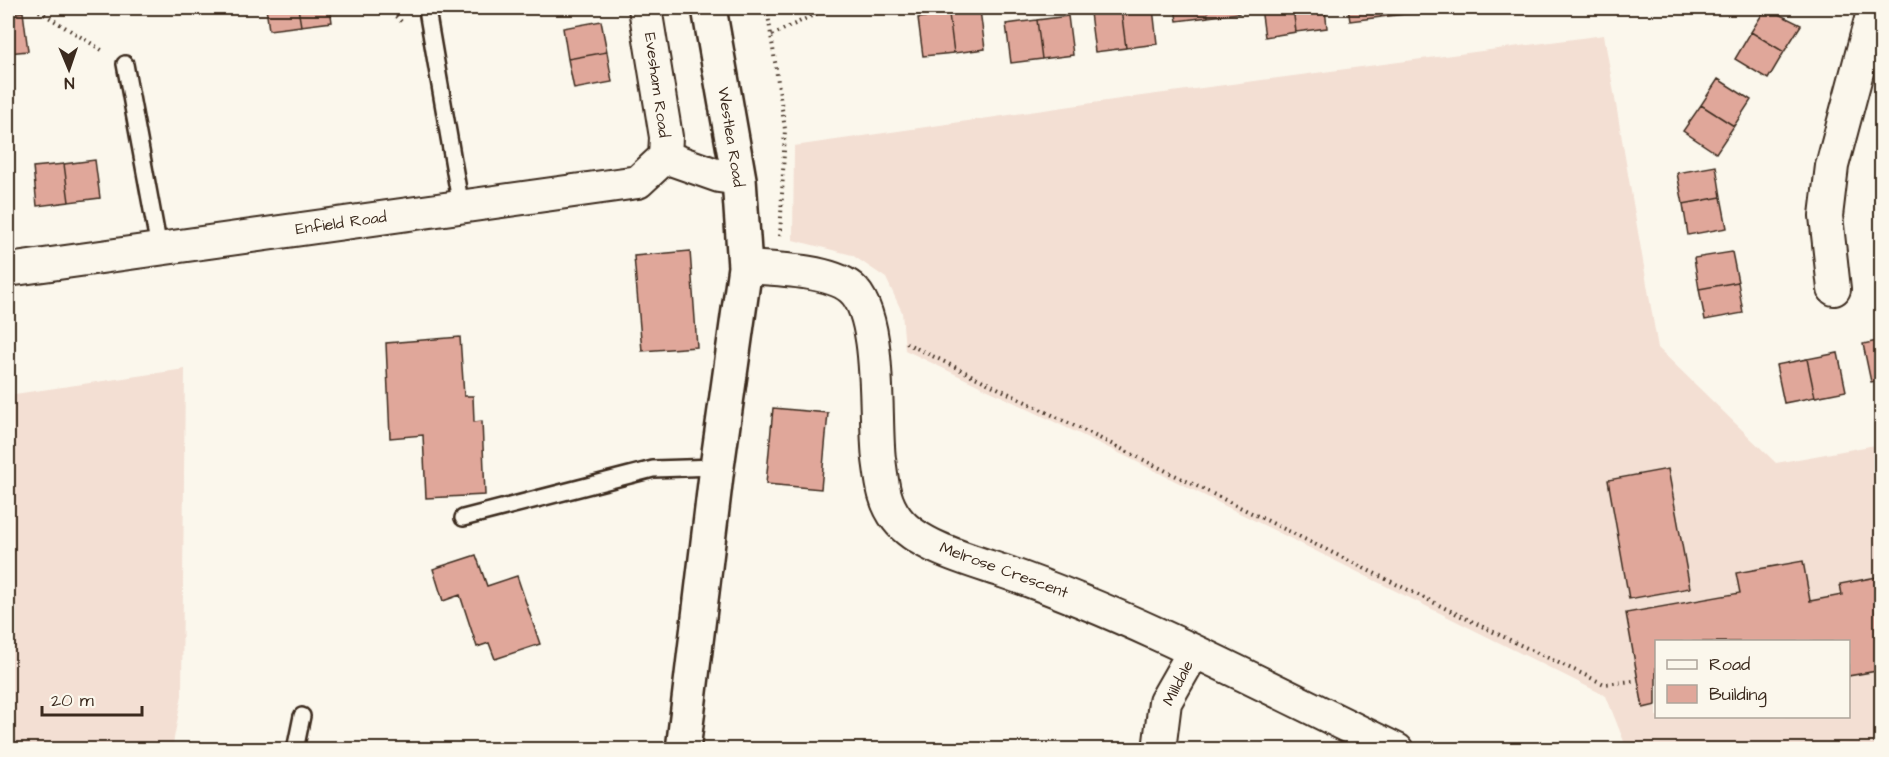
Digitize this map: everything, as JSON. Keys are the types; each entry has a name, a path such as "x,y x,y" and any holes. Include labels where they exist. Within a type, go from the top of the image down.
{"main road":[{"name":"Westlea Road","path":"683,750 717,467 745,267 739,179 709,8"}],"street":[{"name":"Evesham Road","path":"645,8 666,137 665,157 719,176 739,179"},
{"path":"1834,289 1826,216 1832,166 1874,8"},
{"name":"Enfield Road","path":"8,270 638,182 665,157"},
{"name":"Melrose Crescent","path":"745,267 778,269 831,278 852,289 865,311 872,334 878,450 884,495 897,520 920,538 953,554 1079,598 1397,750"},
{"name":"Milldale","path":"1159,750 1165,702 1193,652"}],"lane":[{"path":"428,16 461,207"},
{"path":"125,64 159,248"},
{"path":"463,518 653,469 717,467"},
{"path":"295,750 302,716"}],"path":[{"path":"34,8 125,64"},
{"path":"767,8 785,129 778,269"},
{"path":"772,35 828,8"},
{"path":"872,334 905,342 1503,637 1604,684 1633,681"}],"shaded area":[{"path":"1604,35 1658,348 1776,463 1881,444 1881,749 1627,749 1606,696 1121,454 905,350 902,312 886,278 852,255 793,240 794,146 1134,97"},
{"path":"185,369 182,695 172,749 8,749 8,395"}],"building":[{"path":"266,8 298,8 301,26 269,30"},
{"path":"298,8 330,8 332,22 301,26"},
{"path":"1153,8 1157,44 1126,48 1121,9"},
{"path":"1175,8 1207,8 1208,17 1177,21"},
{"path":"1207,8 1238,8 1239,13 1208,17"},
{"path":"1261,8 1293,8 1296,32 1265,37"},
{"path":"1293,8 1325,8 1327,28 1296,32"},
{"path":"1348,8 1380,8 1381,17 1350,21"},
{"path":"1380,8 1412,8 1413,13 1381,17"},
{"path":"1766,8 1801,25 1784,52 1751,32"},
{"path":"1121,9 1126,48 1095,52 1090,13"},
{"path":"980,10 985,49 954,53 949,14"},
{"path":"23,12 28,51 8,53 8,14"},
{"path":"949,14 954,53 923,56 918,18"},
{"path":"1068,16 1073,55 1042,59 1037,20"},
{"path":"1037,20 1042,59 1011,63 1006,24"},
{"path":"601,21 607,52 568,59 563,28"},
{"path":"1751,32 1784,52 1768,79 1735,59"},
{"path":"607,52 612,82 574,89 568,59"},
{"path":"1718,79 1751,100 1734,126 1701,105"},
{"path":"1701,105 1734,126 1716,153 1683,131"},
{"path":"95,160 100,198 69,202 64,164"},
{"path":"64,164 69,202 37,206 33,167"},
{"path":"1716,166 1721,197 1683,204 1677,173"},
{"path":"1721,197 1727,228 1688,235 1683,204"},
{"path":"690,251 697,347 642,351 634,256"},
{"path":"1732,252 1738,282 1699,289 1694,258"},
{"path":"1738,282 1743,313 1705,320 1699,289"},
{"path":"460,337 464,396 473,396 474,422 482,421 485,495 426,498 423,435 390,438 386,343"},
{"path":"1882,340 1882,380 1871,382 1863,344"},
{"path":"1838,353 1846,391 1815,397 1807,359"},
{"path":"1807,359 1815,397 1784,403 1776,365"},
{"path":"773,408 828,413 821,489 766,484"},
{"path":"1668,469 1690,588 1629,599 1608,480"},
{"path":"476,555 487,586 517,576 540,644 495,659 489,643 477,647 460,595 443,601 433,569"},
{"path":"1803,561 1810,601 1842,595 1840,584 1882,576 1882,670 1850,676 1850,640 1655,640 1655,705 1643,708 1626,613 1740,593 1736,573"}]}
